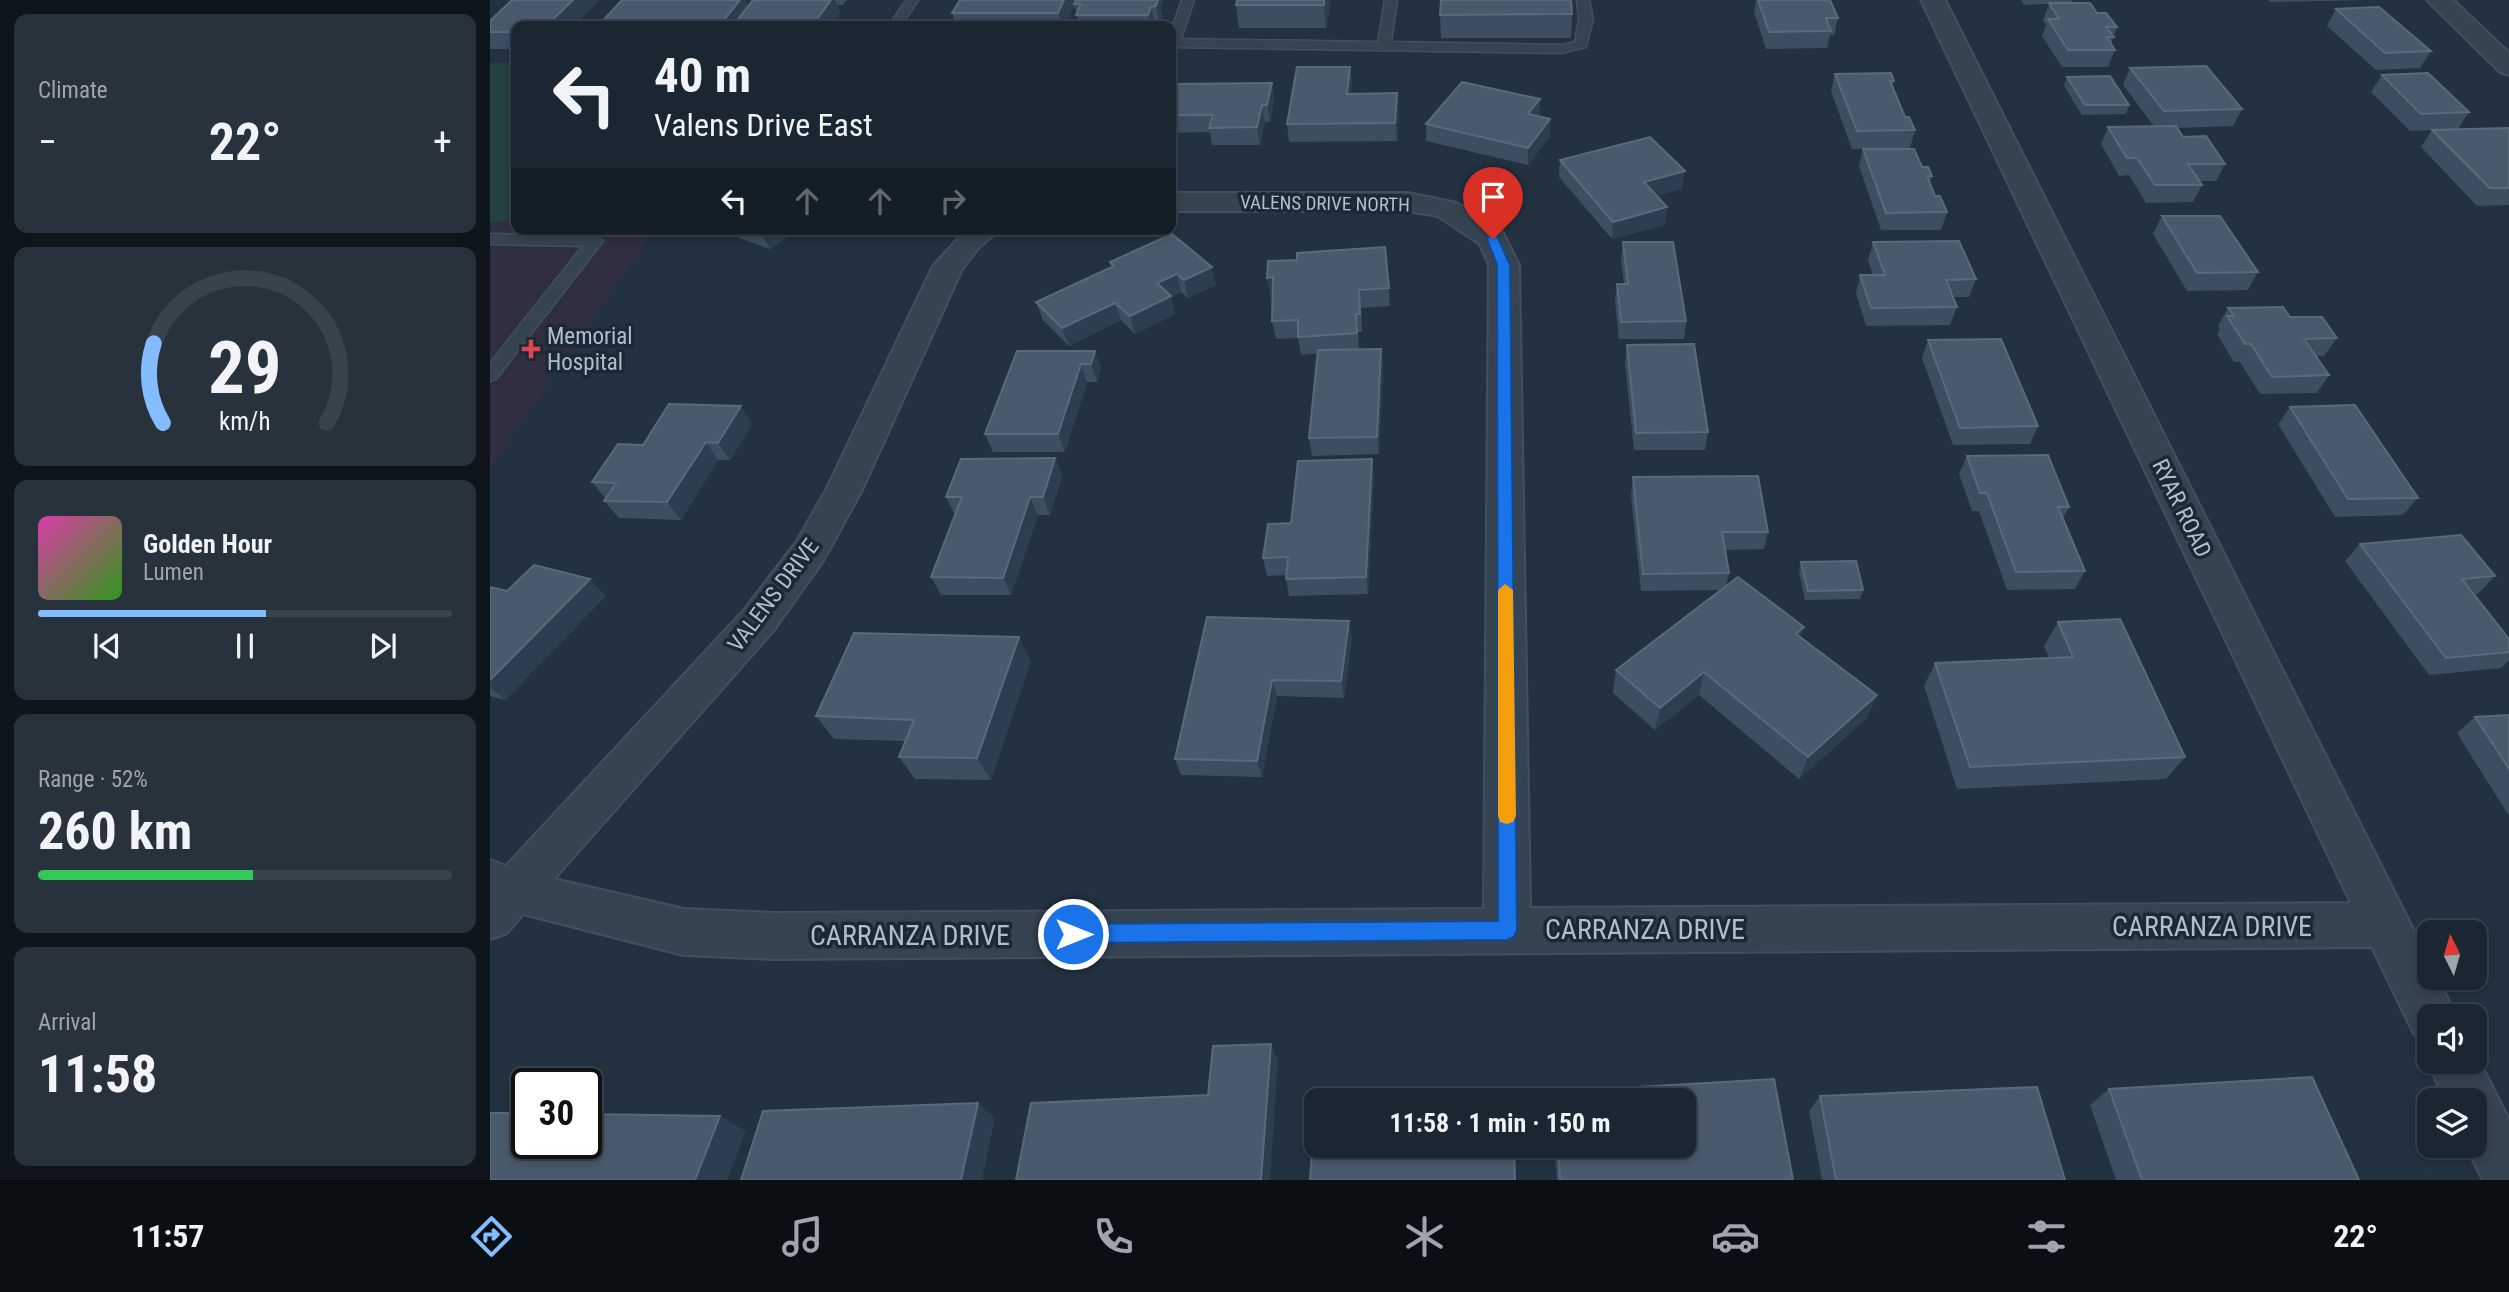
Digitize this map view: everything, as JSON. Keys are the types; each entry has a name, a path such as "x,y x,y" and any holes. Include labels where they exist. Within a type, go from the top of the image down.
{"street":[{"name":"RYAR ROAD","path":"1933,0 2425,1004"},
{"path":"2439,0 2509,67"},
{"name":"VALENS DRIVE NORTH","path":"1176,202 1408,202 1447,209 1474,224 1493,239 1504,265 1507,930"},
{"name":"VALENS DRIVE","path":"498,896 759,620 810,551 844,490 948,265 969,241 978,235"},
{"name":"CARRANZA DRIVE","path":"498,896 684,932 774,936 2386,925"},
{"path":"2487,1132 2509,1176"}],"lane":[{"path":"898,21 912,0"},
{"path":"1176,32 1188,0"},
{"path":"1384,47 1391,0"},
{"path":"1176,43 1562,49 1581,44 1586,19 1583,0"},
{"path":"490,239 595,241 490,375"}],"shaded area":[{"name":"Memorial Hospital","path":"511,221 511,235 651,235 490,469 490,222"}],"green space":[{"path":"511,62 511,221 490,222 490,63"}],"building":[{"path":"512,0 573,0 551,21 511,21 511,32 490,32 490,21"},
{"path":"622,0 740,0 723,21 603,21"},
{"path":"753,0 831,0 816,21 737,21"},
{"path":"960,0 1064,0 1058,13 952,13"},
{"path":"1076,0 1158,0 1148,15 1076,15 1081,4 1074,4"},
{"path":"1237,0 1324,0 1324,5 1236,5"},
{"path":"1441,0 1571,0 1572,14 1440,15"},
{"path":"1758,0 1830,0 1838,18 1826,18 1831,31 1769,32"},
{"path":"2049,3 2090,3 2097,13 2106,13 2117,27 2106,27 2114,37 2107,37 2115,50 2068,50 2048,19 2059,19"},
{"path":"2379,7 2431,51 2385,53 2336,9"},
{"path":"2206,66 2242,109 2164,111 2130,68"},
{"path":"1297,67 1350,67 1347,94 1397,93 1395,123 1287,124"},
{"path":"1891,73 1894,81 1890,81 1905,117 1909,117 1915,130 1857,131 1835,74"},
{"path":"2428,73 2469,112 2421,114 2382,75"},
{"path":"2110,76 2129,105 2085,105 2067,77"},
{"path":"1462,82 1540,99 1528,114 1550,119 1528,148 1426,124"},
{"path":"1272,83 1267,105 1262,105 1257,127 1209,128 1213,115 1176,115 1176,84"},
{"path":"2176,126 2183,137 2206,136 2225,164 2188,164 2202,185 2155,185 2137,158 2127,158 2108,127"},
{"path":"2509,128 2509,188 2490,188 2432,130"},
{"path":"1650,137 1685,171 1644,182 1667,207 1613,222 1560,160"},
{"path":"1863,149 1914,149 1922,167 1928,167 1932,176 1927,176 1935,196 1940,196 1947,212 1886,213"},
{"path":"2162,216 2220,216 2258,272 2197,273"},
{"path":"1173,235 1212,267 1184,280 1177,274 1157,283 1171,296 1130,316 1115,303 1062,328 1036,302 1114,266 1110,262"},
{"path":"1959,241 1976,279 1946,280 1957,307 1871,308 1860,275 1885,275 1873,242"},
{"path":"1623,242 1673,242 1686,321 1621,322 1617,284 1628,284"},
{"path":"1385,247 1389,288 1359,290 1360,314 1356,314 1357,333 1298,337 1298,320 1272,321 1273,277 1267,278 1268,261 1297,260 1297,253"},
{"path":"2283,307 2290,317 2322,317 2337,338 2304,339 2329,375 2272,377 2251,344 2245,344 2227,316 2234,316 2228,308"},
{"path":"2001,339 2038,426 1960,428 1928,340"},
{"path":"1694,344 1708,432 1636,433 1627,345"},
{"path":"1381,349 1377,437 1309,438 1318,350"},
{"path":"1017,351 1095,351 1091,364 1081,364 1058,434 985,434"},
{"path":"669,404 741,406 718,443 706,442 667,502 604,501 616,483 592,482 618,444 643,445"},
{"path":"2355,405 2418,498 2348,499 2290,407"},
{"path":"2048,455 2069,507 2058,507 2085,571 2016,572 1987,493 1980,493 1967,456"},
{"path":"1055,458 1043,497 1030,497 1003,578 931,577 962,497 946,497 961,459"},
{"path":"1372,459 1366,577 1286,579 1288,557 1263,558 1268,524 1291,523 1298,461"},
{"path":"1758,476 1768,532 1722,532 1729,573 1643,574 1633,477"},
{"path":"2461,535 2495,576 2462,579 2509,639 2509,652 2446,658 2360,544"},
{"path":"1856,561 1863,590 1808,591 1801,562"},
{"path":"534,565 590,579 490,680 490,587 507,591"},
{"path":"1738,577 1804,627 1796,634 1877,695 1808,757 1704,672 1660,708 1616,670"},
{"path":"1207,617 1349,621 1341,681 1272,680 1257,761 1175,759"},
{"path":"2120,619 2185,757 1970,767 1935,663 2073,657 2058,622"},
{"path":"854,633 1019,637 977,758 899,757 914,720 816,716"},
{"path":"2509,715 2509,769 2475,717"},
{"path":"1271,1044 1261,1180 1016,1180 1031,1103 1208,1095 1213,1046"},
{"path":"2312,1077 2359,1180 2142,1180 2109,1089"},
{"path":"1774,1079 1793,1180 1560,1180 1559,1158 1696,1158 1696,1088 1621,1088"},
{"path":"2037,1087 2065,1180 1836,1180 1820,1096"},
{"path":"978,1103 961,1180 741,1180 763,1111"},
{"path":"490,1113 511,1113 511,1159 602,1159 602,1114 720,1116 695,1180 490,1180"},
{"path":"1312,1158 1514,1158 1515,1180 1310,1180"}],"slow traffic":[{"path":"1505,590 1507,816"}],"place":[{"name":"Memorial Hospital","path":"531,349"}],"route":[{"path":"1073,934 1507,930 1504,265 1493,239"}]}
